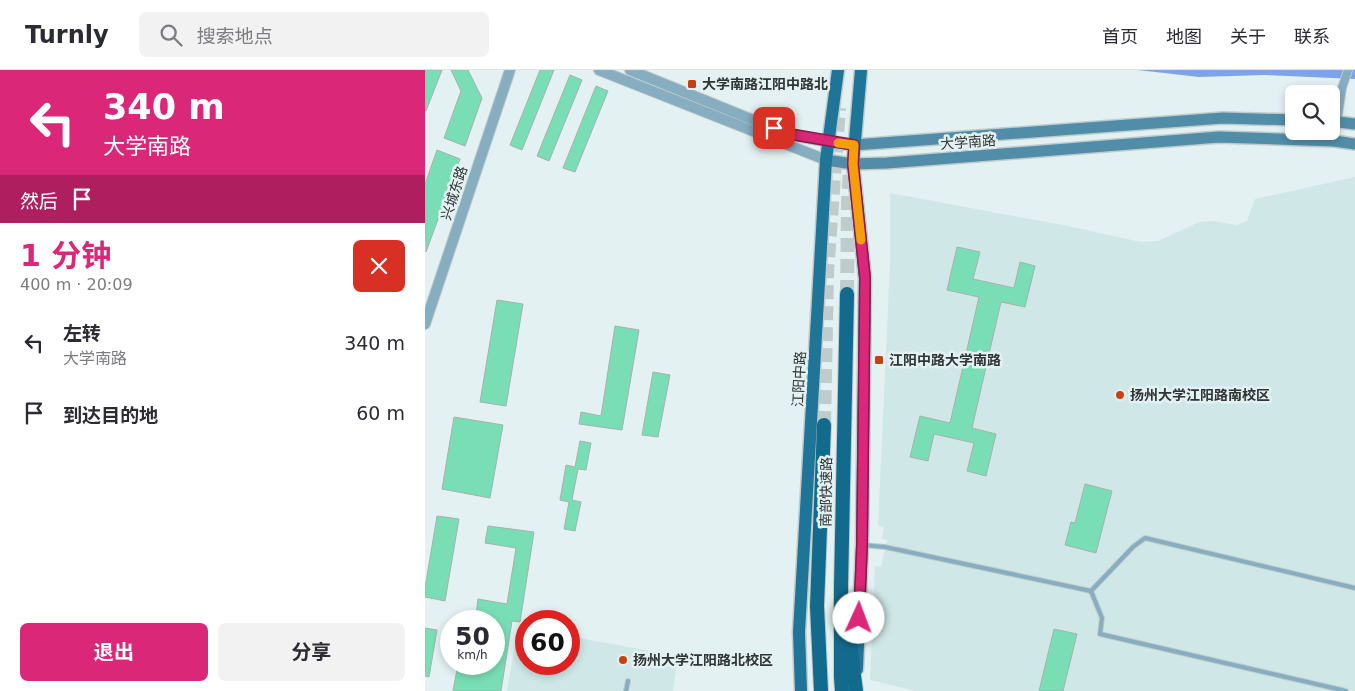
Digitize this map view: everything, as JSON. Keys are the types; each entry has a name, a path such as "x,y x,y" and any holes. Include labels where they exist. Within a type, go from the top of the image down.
{"highway":[{"name":"南部快速路","path":"842,691 841,588 847,294"},
{"name":"南部快速路","path":"821,691 817,606 824,424"},
{"path":"843,445 848,484 848,630 857,691"},
{"path":"815,691 812,650 817,606"}],"main road":[{"name":"江阳中路","path":"801,691 799,632 826,160 838,70"},
{"path":"857,691 862,545 865,278 853,164 861,70"},
{"name":"大学南路","path":"829,142 854,145 1223,118 1285,120"},
{"path":"1340,123 1355,124"},
{"name":"大学南路","path":"826,160 853,164 887,163 1219,137 1285,139"},
{"name":"大学南路","path":"1334,140 1355,144"}],"street":[{"name":"兴城东路","path":"425,324 510,70"},
{"name":"大学南路","path":"599,70 826,160"},
{"name":"大学南路","path":"630,70 790,134 829,142"},
{"path":"1340,96 1348,70"}],"lane":[{"path":"1091,591 1133,547 1145,538 1355,588"},
{"path":"862,545 885,547 1091,591"},
{"path":"1091,591 1102,618 1100,634 1346,691"},
{"path":"626,691 628,681"}],"shaded area":[{"name":"扬州大学江阳路南校区","path":"1355,177 1355,691 915,691 870,680 875,566 881,567 887,540 882,539 884,527 878,526 890,264 890,193 1068,226 1141,242 1158,241 1199,222 1212,221 1237,225 1247,221 1255,199"},
{"name":"扬州大学江阳路北校区","path":"580,638 678,656 673,691 507,691 515,644 515,675 580,675"}],"water":[{"path":"1138,70 1355,70 1355,79 1264,75 1199,77"}],"building":[{"path":"425,70 442,70 426,111 425,111"},
{"path":"451,70 468,70 482,98 465,146 444,138 461,91"},
{"path":"540,70 554,70 522,150 510,145"},
{"path":"570,75 582,80 549,161 537,156"},
{"path":"596,86 608,91 575,172 563,168"},
{"path":"437,150 460,159 426,252 425,184"},
{"path":"957,247 980,252 973,279 1014,288 1020,262 1035,266 1025,307 1001,302 972,428 996,434 986,476 967,471 974,443 934,434 928,461 910,457 920,416 950,423 979,297 947,290"},
{"path":"497,300 523,304 506,406 480,402"},
{"path":"615,326 639,330 622,430 579,424 581,412 601,416"},
{"path":"653,372 670,375 658,437 642,435"},
{"path":"454,417 503,425 490,498 442,489"},
{"path":"580,441 591,443 586,470 578,469 572,500 581,502 575,531 564,529 569,502 560,500 566,465 575,467"},
{"path":"1085,484 1112,491 1096,553 1065,545 1071,522 1075,523"},
{"path":"437,516 459,519 445,601 425,597"},
{"path":"488,526 534,532 522,610 515,610 515,621 512,621 505,666 505,610 477,610 478,599 507,604 516,548 485,543"},
{"path":"425,628 437,630 429,677 425,676"},
{"path":"1054,629 1077,634 1063,691 1039,691"},
{"path":"456,675 504,675 501,691 453,691"}],"tunnel":[{"path":"824,425 827,273 839,108"},
{"path":"847,294 850,167"}],"slow traffic":[{"path":"838,143 854,145 853,164 861,240"}],"place":[{"name":"大学南路江阳中路北","path":"692,84"},
{"name":"江阳中路大学南路","path":"879,360"},
{"name":"扬州大学江阳路南校区","path":"1120,395"},
{"name":"扬州大学江阳路北校区","path":"623,660"}],"route":[{"path":"774,128 790,134 854,145 853,164 865,278 862,545 859,618"}]}
